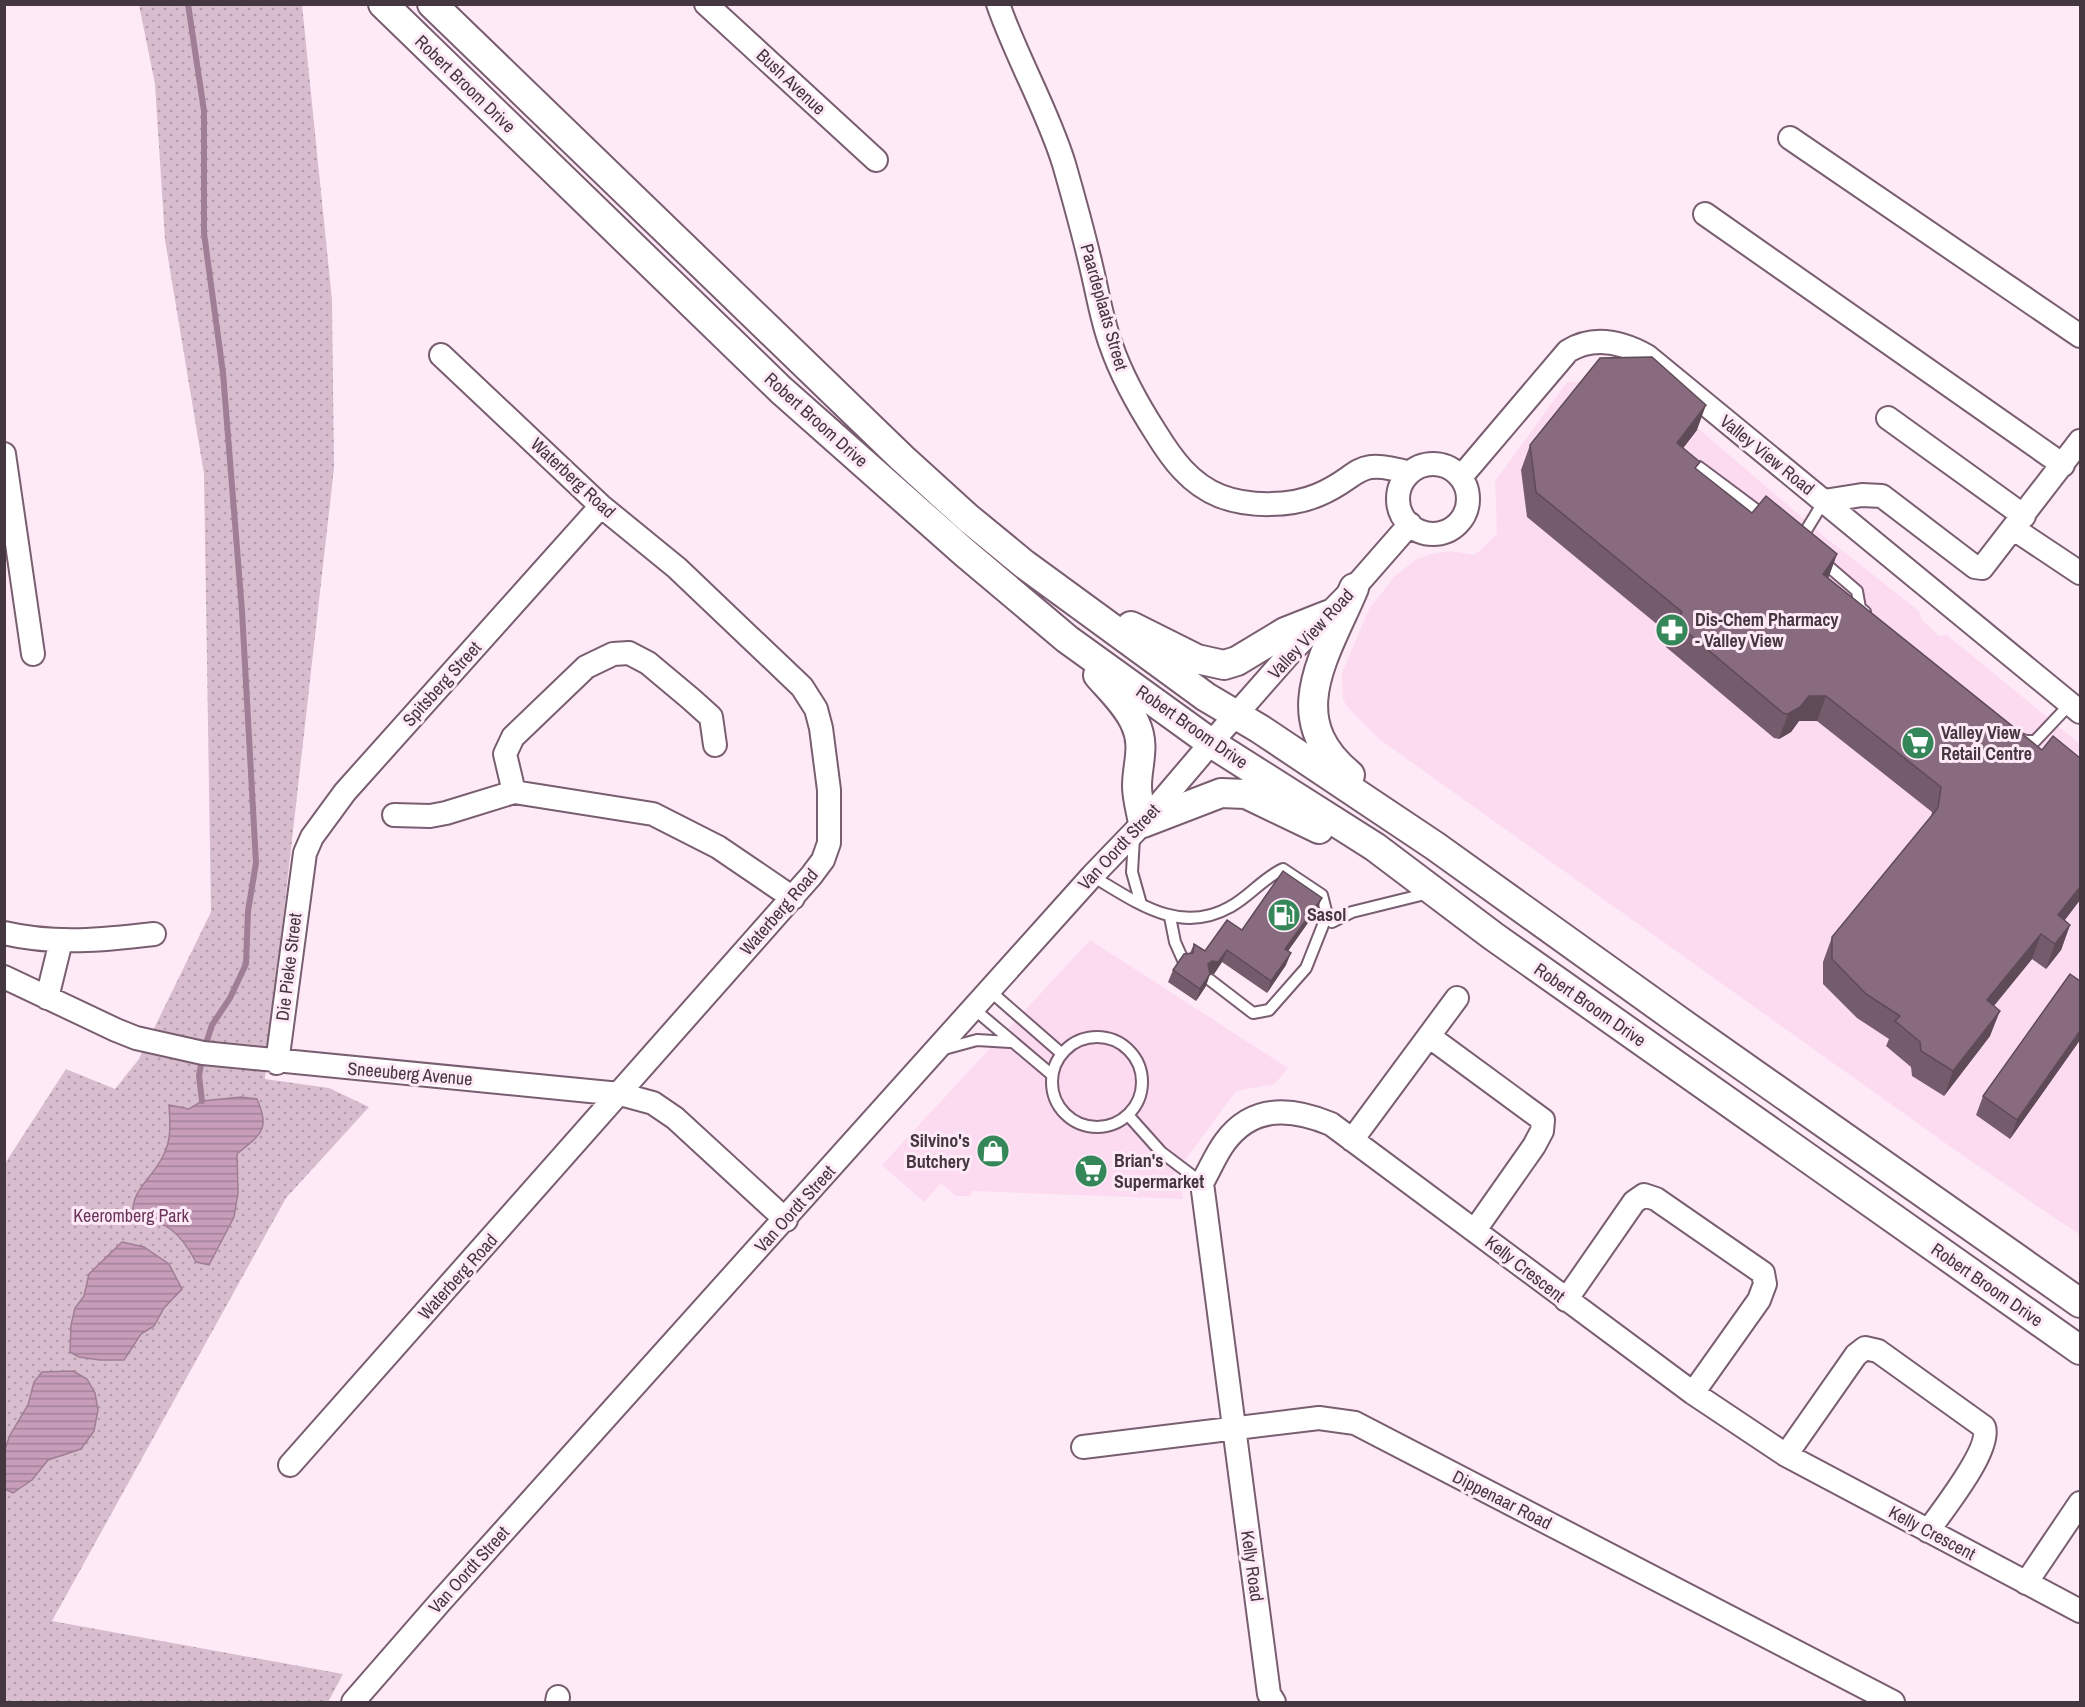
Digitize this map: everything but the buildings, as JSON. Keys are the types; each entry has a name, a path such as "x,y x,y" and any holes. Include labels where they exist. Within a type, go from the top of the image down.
{"street":[{"name":"Robert Broom Drive","path":"383,4 782,390 965,553 1067,639 1210,743 1375,847 1432,892 2080,1350"},
{"name":"Robert Broom Drive","path":"432,4 902,458 968,518 1062,592 1206,697 1260,729 1435,846 2080,1303"},
{"name":"Bush Avenue","path":"706,4 876,160"},
{"name":"Paardeplaats Street","path":"998,4 1030,76 1063,163 1105,327 1119,368 1130,391 1181,469 1199,484 1220,496 1258,503 1282,503 1319,495 1368,467 1385,466 1409,474"},
{"path":"1790,138 2080,336"},
{"path":"1705,214 2063,465"},
{"name":"Valley View Road","path":"1461,477 1568,351 1578,345 1598,341 1630,347 1647,356 2075,708"},
{"name":"Waterberg Road","path":"290,1465 793,898 819,867 829,843 826,754 821,728 810,696 677,568 601,506 441,355"},
{"path":"1888,418 2080,573"},
{"path":"1824,501 1862,495 1882,496 1978,568 1989,562 2080,441"},
{"path":"4,454 33,654"},
{"path":"1441,465 1461,477 1468,498 1461,520 1442,532 1419,531 1410,525 1399,505 1402,483 1409,474 1418,467 1441,465"},
{"name":"Spitsberg Street","path":"300,872 312,837 345,792 601,506"},
{"name":"Valley View Road","path":"1236,715 1410,525"},
{"path":"1354,588 1316,681 1313,716 1318,740 1343,770 1435,846"},
{"path":"1062,592 1197,659 1219,665 1237,661 1285,632 1328,615"},
{"path":"1067,639 1124,704 1135,723 1140,740 1141,764 1137,786 1139,827 1221,793 1234,792 1254,798 1306,825 1375,847"},
{"path":"514,792 505,754 513,736 585,667 613,654 629,653 648,663 692,699 711,717 715,746"},
{"name":"Van Oordt Street","path":"353,1702 1092,876 1139,827 1236,715"},
{"path":"394,815 430,816 446,813 514,792 659,815 718,846 793,898"},
{"name":"Die Pieke Street","path":"277,1063 300,872"},
{"path":"4,933 61,941 104,940 154,934"},
{"path":"47,998 61,941"},
{"name":"Sneeuberg Avenue","path":"4,977 136,1038 202,1053 277,1063 620,1094 653,1103 675,1118 786,1220"},
{"path":"1352,1140 1457,998"},
{"path":"1430,1037 1543,1119 1542,1131 1534,1146 1475,1230"},
{"name":"Kelly Crescent","path":"1202,1183 1226,1141 1246,1123 1263,1115 1290,1111 1331,1124 1693,1393 1786,1455 2080,1611"},
{"path":"1202,1183 1234,1428"},
{"path":"1566,1300 1634,1202 1644,1195 1656,1199 1763,1273 1766,1284 1759,1300 1693,1393"},
{"path":"1978,1232 2080,1286"},
{"path":"1786,1455 1856,1355 1865,1348 1878,1351 1984,1427 1986,1432 1980,1451 1928,1531"},
{"name":"Dippenaar Road","path":"1083,1447 1319,1418 1355,1423 1893,1702"},
{"name":"Kelly Road","path":"1234,1428 1269,1694 1274,1702"},
{"path":"2026,1583 2080,1503"}],"lane":[{"path":"1699,466 1772,521"},
{"path":"1824,501 1794,539 1852,585 1857,591 1860,608 1878,623"},
{"path":"2011,735 2026,741 2035,741 2075,708"},
{"path":"1139,827 1132,872 1141,904"},
{"path":"1092,876 1141,904 1170,917 1204,915 1229,908 1283,869 1322,895 1327,915 1334,922 1352,912 1432,892"},
{"path":"1210,980 1253,1012 1269,1010 1306,968 1327,915"},
{"path":"1170,917 1175,942 1183,960"},
{"path":"990,991 1061,1053"},
{"path":"974,1009 1051,1074"},
{"path":"1092,1036 1113,1040 1131,1051 1142,1077 1141,1091 1137,1104 1128,1115 1103,1127 1089,1127 1075,1122 1064,1114 1056,1103 1051,1089 1051,1074 1061,1053 1078,1040 1092,1036"},
{"path":"935,1053 976,1040 1014,1042"},
{"path":"1128,1115 1161,1152 1202,1183"}],"shaded area":[{"name":"Valley View Retail Centre","path":"1643,381 1825,537 1919,611 1921,619 1939,636 1947,635 2080,744 2080,1235 1962,1155 1379,739 1343,700 1342,673 1369,609 1394,577 1415,560 1431,554 1451,551 1475,555 1497,534 1495,481 1567,382"},
{"path":"1090,940 1288,1068 1275,1084 1236,1091 1174,1175 1182,1187 1183,1199 973,1191 969,1196 956,1196 941,1183 924,1202 882,1165"},
{"path":"241,1097 257,1099 263,1125 252,1142 237,1154 238,1193 234,1217 209,1265 196,1262 178,1236 163,1225 144,1221 133,1223 134,1202 166,1150 170,1131 169,1105 189,1109 202,1101"},
{"path":"122,1242 144,1247 169,1264 182,1289 164,1308 154,1326 141,1334 124,1360 79,1357 70,1352 71,1325 75,1308 84,1296 89,1274"},
{"path":"73,1371 87,1379 95,1393 98,1410 94,1431 81,1449 48,1460 32,1480 13,1493 5,1489 5,1449 10,1435 28,1405 34,1382 42,1372"}],"green space":[{"name":"Keeromberg Park","path":"139,5 302,5 332,300 334,468 265,1079 329,1088 369,1107 286,1198 52,1621 343,1674 328,1702 5,1702 4,1165 66,1069 115,1089 139,1059 211,912 204,474 165,240 155,84"}],"waterway":[{"path":"188,4 204,111 204,233 223,373 242,611 256,863 248,911 246,964 230,998 212,1025 203,1053 199,1076 202,1101"}],"place":[{"name":"Dis-Chem Pharmacy - Valley View","path":"1672,630"},
{"name":"Valley View Retail Centre","path":"1918,743"},
{"name":"Sasol","path":"1284,915"},
{"name":"Silvino's Butchery","path":"993,1151"},
{"name":"Brian's Supermarket","path":"1091,1171"}]}
